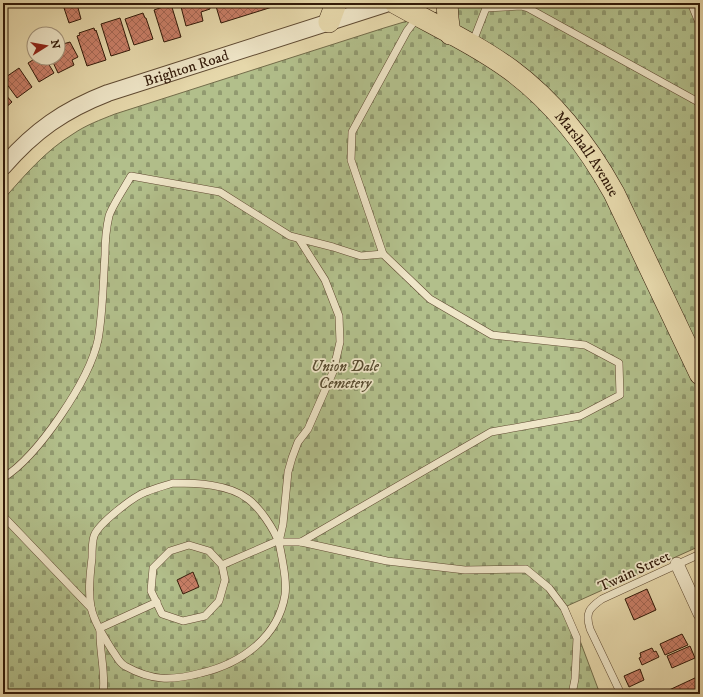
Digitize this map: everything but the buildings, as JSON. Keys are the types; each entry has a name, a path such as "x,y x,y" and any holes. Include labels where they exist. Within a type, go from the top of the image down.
{"main road":[{"path":"329,22 336,3"},
{"name":"Marshall Avenue","path":"395,3 490,56 512,71 550,105 569,126 587,149 614,193 700,374"},
{"path":"447,3 450,34"}],"street":[{"name":"Brighton Road","path":"3,167 24,144 43,128 62,114 84,102 389,3"},
{"path":"677,564 700,614"}],"lane":[{"path":"691,3 700,25"},
{"path":"471,46 485,5 521,6 528,8 700,103"},
{"path":"301,542 491,432 580,416 620,395 619,363 584,345 492,335 430,299 382,254 351,160 352,132 407,31 419,16"},
{"path":"3,478 20,465 48,434 77,390 90,364 97,341 101,320 106,238 109,215 131,176 220,192 290,236 361,256 382,254"},
{"path":"279,542 283,524 288,472 292,458 298,442 310,423 333,372 340,342 340,316 325,280 299,238"},
{"path":"3,516 91,608 100,628 122,664 137,672 158,679 187,677 214,670 252,651 263,640 274,626 280,613 285,595 285,580 279,542 265,518 248,499 237,493 216,486 191,483 173,483 144,492 104,522 94,535 89,578 91,608"},
{"path":"222,565 275,542 301,542 387,561 465,570 526,569 549,588 564,608 577,638 575,679 572,694"},
{"path":"189,545 209,551 222,565 225,580 219,601 205,616 182,621 162,614 151,592 154,568 170,551 189,545"},
{"name":"Twain Street","path":"621,694 590,629 587,619 589,611 593,605 602,599 700,554"},
{"path":"100,628 157,602"},
{"path":"100,628 100,645 104,665 105,684 103,694"}],"green space":[{"name":"Union Dale Cemetery","path":"467,3 700,3 700,546 567,606 600,694 3,694 3,200 35,164 53,148 88,125 115,114"}]}
